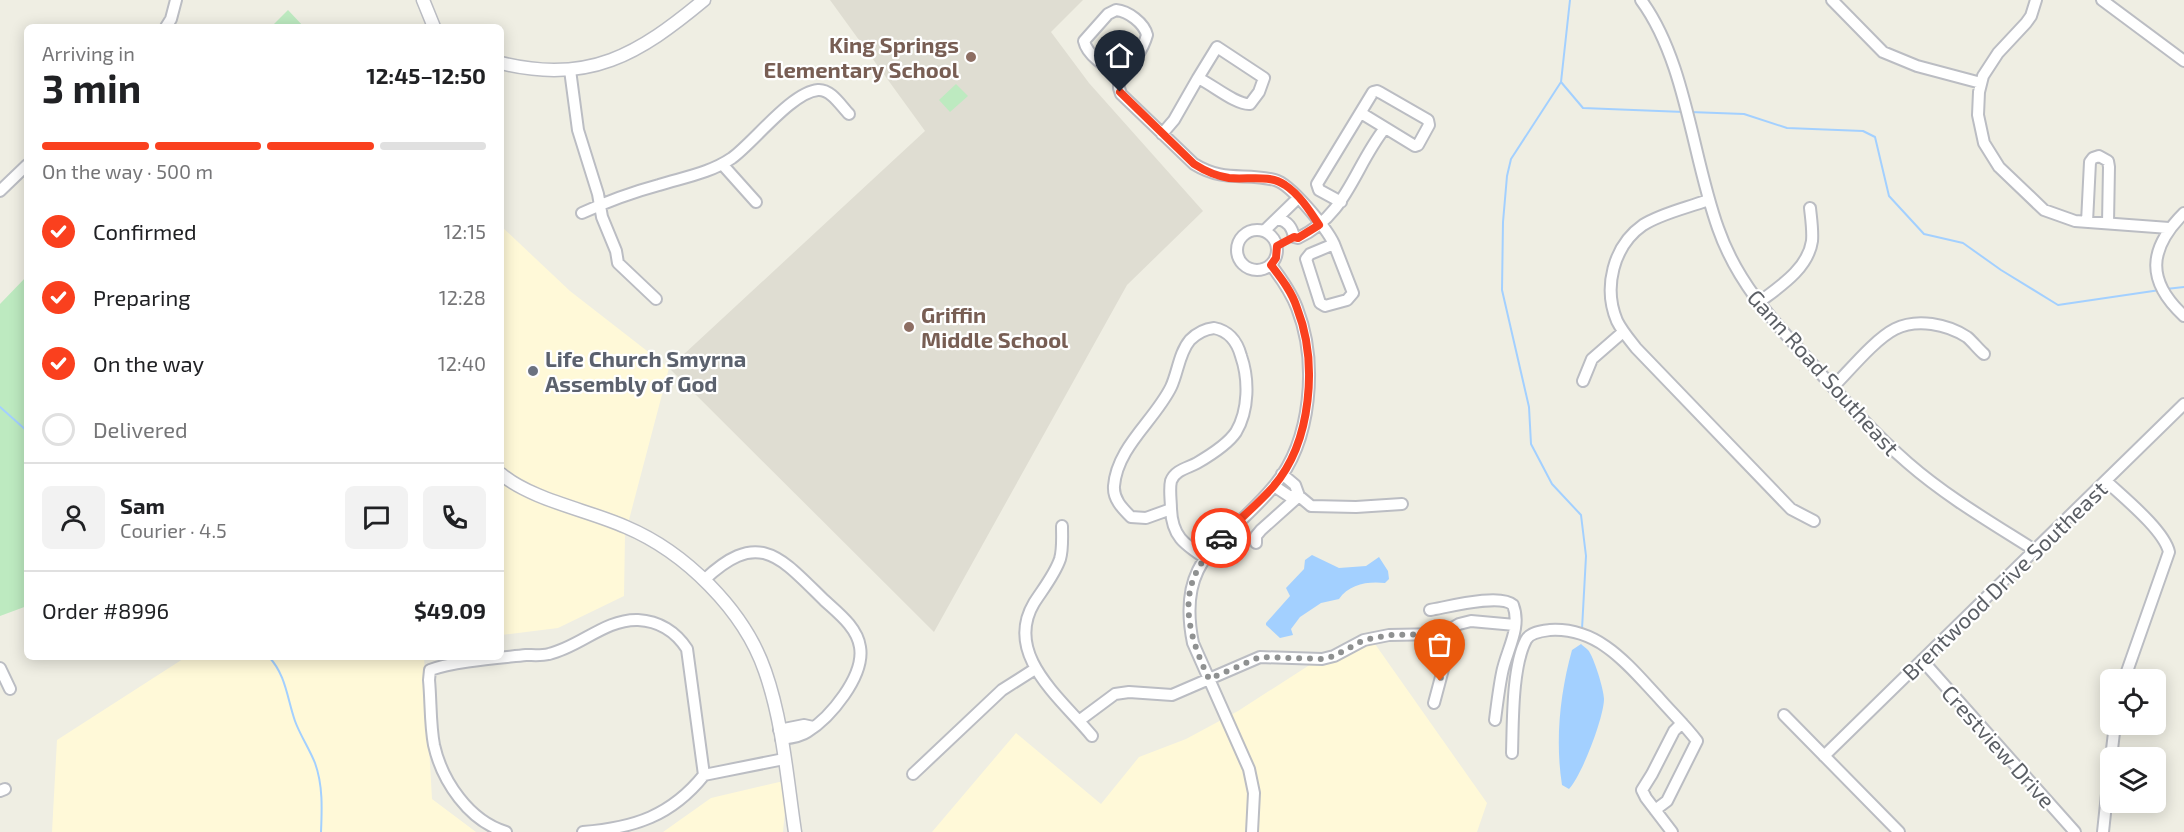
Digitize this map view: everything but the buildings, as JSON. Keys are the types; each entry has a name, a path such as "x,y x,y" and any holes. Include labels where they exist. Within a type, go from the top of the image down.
{"street":[{"path":"168,24 176,0"},
{"path":"423,0 433,24"},
{"name":"Gann Road Southeast","path":"1641,0 1657,27 1667,51 1708,201 1730,256 1741,278 1758,303 1833,387 1909,464 2036,551"},
{"path":"1832,0 1883,52 1917,66 1981,83"},
{"path":"2036,0 2031,16 1998,53 1981,83 1978,105 1984,143 2000,167 2044,210 2087,222 2169,228"},
{"path":"2102,0 2184,61"},
{"path":"504,64 528,69 570,70 599,65 630,53 657,38 698,2"},
{"path":"1119,10 1137,21 1147,35 1133,61 1126,70 1119,73 1089,52 1084,42 1108,14 1119,10"},
{"path":"1162,135 1174,120 1198,78 1217,47 1264,78 1253,101 1248,104 1236,100 1198,78"},
{"path":"570,70 578,130 602,217 616,250 618,263 656,298"},
{"path":"1119,73 1121,94 1194,164 1206,171 1228,177 1275,180 1286,185 1298,198 1334,244 1353,293 1347,300 1325,306 1320,303 1306,259 1310,254 1334,244"},
{"path":"582,213 657,185 702,174 722,164 753,139 785,108 808,93 818,90 831,94 849,114"},
{"path":"1341,202 1319,190 1317,184 1373,92 1377,91 1429,122 1427,131 1415,146 1361,113"},
{"path":"1277,246 1310,225 1319,225 1341,202 1385,128"},
{"path":"2087,222 2090,162 2099,156 2108,161 2109,167 2108,223"},
{"path":"722,164 756,202"},
{"path":"0,191 24,168"},
{"path":"1264,231 1279,219 1298,198"},
{"path":"1708,201 1653,219 1635,232 1623,247 1615,263 1611,283 1614,311 1623,332 1636,348 1791,509 1814,521"},
{"path":"1758,303 1790,277 1805,261 1812,238 1810,208"},
{"path":"2184,213 2169,228 2156,255 2161,287 2172,304 2184,316"},
{"path":"1279,219 1288,224 1294,237"},
{"path":"1255,230 1264,231 1273,237 1277,246 1276,258 1265,269 1249,269 1242,264 1238,256 1239,241 1246,233 1255,230"},
{"path":"1252,832 1254,793 1249,769 1192,643 1189,625 1189,596 1200,566 1221,537 1274,486 1300,439 1305,424 1308,393 1302,323 1296,305 1271,265"},
{"path":"1833,387 1889,333 1906,325 1925,323 1944,328 1967,338 1984,354"},
{"path":"1171,509 1146,518 1131,517 1119,505 1114,489 1117,472 1127,451 1172,386 1188,343 1203,330 1220,329 1231,336 1236,343 1245,370 1246,394 1241,421 1235,433 1213,453 1179,471 1171,482 1172,526 1184,544 1205,558"},
{"path":"1583,381 1592,359 1623,332"},
{"name":"Brentwood Drive Southeast","path":"1824,756 2184,404"},
{"path":"1282,474 1295,486 1299,496 1311,506 1356,507 1402,504"},
{"path":"504,476 532,492 642,534 679,558 704,580 735,617 755,648 769,682 795,832"},
{"path":"2106,481 2158,531 2168,545 2169,552 2128,669"},
{"path":"1274,486 1289,496 1299,496"},
{"path":"1256,543 1256,536 1261,530 1299,496"},
{"path":"1062,526 1059,559 1026,622 1026,646 1035,669 1092,736"},
{"path":"704,580 727,561 741,554 755,552 771,555 791,568 852,629 861,649 860,661 856,672 831,712 806,733 780,735"},
{"path":"1430,610 1464,603 1505,600 1511,602 1514,608 1515,625 1502,673 1495,720"},
{"path":"504,658 548,654 574,645 622,621 647,621 672,632 687,649 704,775"},
{"path":"1080,720 1115,694 1129,692 1172,695 1260,657 1322,659 1334,656 1364,640 1389,635 1442,634 1459,624 1471,621 1515,625"},
{"path":"1512,753 1514,696 1520,661 1528,637 1541,631 1561,630 1582,634 1610,648 1698,741 1667,801 1654,810"},
{"path":"1434,703 1449,647 1442,634"},
{"path":"490,660 433,669 429,672 431,722 434,744 443,771 471,811 489,825 506,832"},
{"name":"Crestview Drive","path":"1922,660 2075,832"},
{"path":"0,669 10,689"},
{"path":"913,774 1002,690 1035,669"},
{"path":"1784,715 1899,832"},
{"path":"1672,832 1643,794 1642,787 1652,774 1674,731 1682,723"},
{"path":"583,832 625,826 652,817 677,803 704,775 784,759"},
{"path":"2103,832 2105,813"}],"shaded area":[{"name":"Griffin Middle School","path":"830,0 1083,0 1051,32 1089,83 1203,211 1127,285 934,632 669,368 925,131"},
{"path":"504,229 570,291 669,368 625,535 624,596 558,628 504,635"},
{"path":"1375,644 1487,803 1477,832 932,832 1016,733 1101,804 1139,757 1186,739 1238,711 1325,655"},
{"path":"181,660 424,660 432,799 476,832 52,832 57,740"},
{"path":"788,780 783,832 663,832 711,798"}],"green space":[{"path":"288,10 301,24 274,24"},
{"path":"956,84 968,96 950,112 939,100"},
{"path":"24,279 24,607 0,616 0,304"}],"water":[{"path":"1312,555 1339,568 1366,566 1379,557 1388,571 1389,579 1385,583 1353,587 1339,599 1321,603 1300,617 1291,629 1293,635 1280,638 1266,623 1290,596 1286,588 1304,569 1305,560"},
{"path":"1581,644 1593,659 1601,681 1604,699 1591,746 1580,772 1569,789 1562,785 1559,751 1560,717 1564,683 1572,650"}],"waterway":[{"path":"1570,0 1561,82 1511,159 1507,176 1503,222 1502,290 1529,407 1531,444 1552,484 1581,515 1586,556 1582,629"},
{"path":"1561,82 1583,108 1684,112"},
{"path":"1690,112 1744,114 1787,128 1863,131 1875,137 1889,196 1924,234 1963,243 2001,270 2058,305 2160,290"},
{"path":"2166,289 2184,287"},
{"path":"0,407 24,428"},
{"path":"272,660 283,679 295,721 318,771 321,832"}],"way so far":[{"path":"1221,538 1200,566 1189,596 1189,625 1192,643 1209,679 1260,657 1322,659 1334,656 1364,640 1389,635 1434,636 1442,634 1449,647 1440,681"}],"place":[{"name":"King Springs Elementary School","path":"971,57"},
{"name":"Griffin Middle School","path":"909,327"},
{"name":"Life Church Smyrna Assembly of God","path":"533,371"}],"route":[{"path":"1120,92 1194,164 1220,176 1262,178 1286,185 1309,210 1319,225 1298,238 1294,237 1277,246 1276,258 1271,265 1286,286 1302,323 1306,343 1308,393 1305,424 1284,471 1274,486 1221,538"}]}
